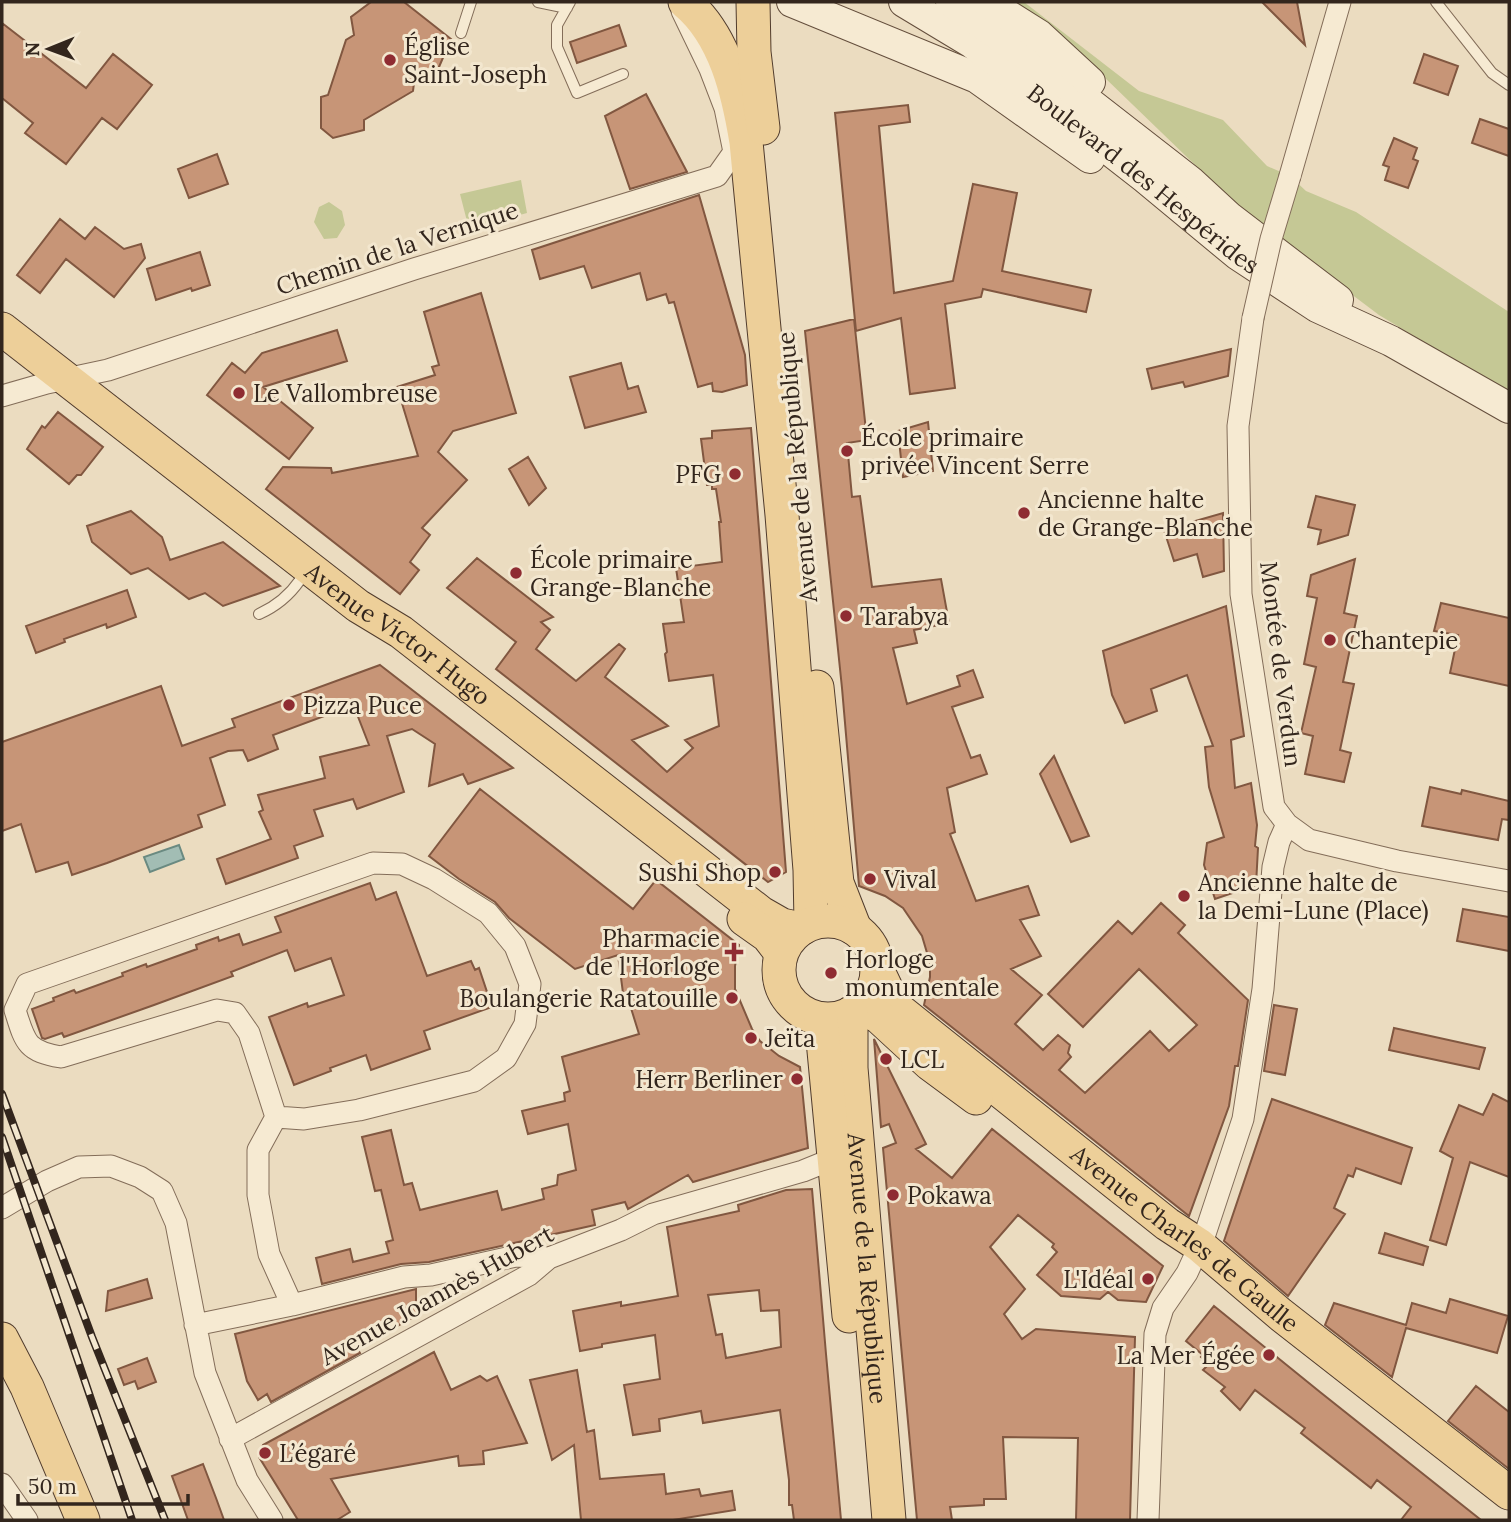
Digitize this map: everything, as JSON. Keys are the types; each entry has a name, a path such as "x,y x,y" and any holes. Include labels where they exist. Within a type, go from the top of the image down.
{"main road":[{"name":"Avenue de la République","path":"685,2 697,12 716,43 739,100 752,199 783,529 809,857 798,935"},
{"name":"Avenue de la République","path":"753,2 754,52 785,319 815,671 837,883 855,929"},
{"path":"792,2 977,78 1148,200 1238,255"},
{"name":"Boulevard des Hespérides","path":"904,2 972,43 1135,170 1238,255 1317,307 1391,341 1509,408"},
{"name":"Boulevard des Hespérides","path":"951,2 1050,72 1190,181 1229,217 1391,341"},
{"path":"987,2 1039,35 1068,60 1190,181"},
{"name":"Avenue Victor Hugo","path":"2,329 46,383 358,606 401,632 761,913 798,935"},
{"name":"Avenue Victor Hugo","path":"2,348 437,687 497,728 768,936 798,935"},
{"path":"834,921 855,929 870,946 877,968 875,984 868,999 844,1013 808,1016 796,1008 786,996 780,983 779,968 798,935 834,921"},
{"name":"Avenue Charles de Gaulle","path":"877,968 895,1007 1167,1224 1195,1255 1251,1308 1428,1448 1462,1481 1509,1513"},
{"name":"Avenue Charles de Gaulle","path":"844,1013 868,1009 930,1064 1074,1172 1280,1314 1509,1493"},
{"name":"Avenue de la République","path":"844,1013 835,1158 866,1520"},
{"name":"Avenue de la République","path":"844,1013 851,1068 889,1520"},
{"path":"2,1339 27,1387 83,1520"}],"street":[{"name":"Avenue de la République","path":"677,2 710,69 724,108 734,152"},
{"name":"Montée de Verdun","path":"1287,824 1274,807 1270,791 1241,594 1238,426 1253,318 1271,239 1340,2"},
{"name":"Chemin de la Vernique","path":"2,396 46,383 108,370 414,269 717,176 734,152"},
{"path":"1148,1520 1154,1334 1163,1308 1195,1255 1243,1119 1263,989 1271,880 1279,842 1287,824 1309,840 1397,861 1509,881"},
{"path":"276,1117 304,1119 345,1112 474,1081 506,1058 525,1024 530,984 515,946 488,913 434,879 402,864 373,863 27,984 15,1010 25,1040 40,1053 61,1057 217,1010 235,1013 249,1033 276,1117 258,1150 258,1195 269,1254 292,1305"},
{"name":"Avenue Joannès Hubert","path":"230,1439 530,1275 549,1258 621,1230 653,1214 803,1171 835,1158"},
{"path":"2,1208 47,1181 79,1167 111,1166 140,1177 162,1191 176,1223 205,1373 247,1480 272,1520"},
{"path":"195,1325 292,1305 404,1277 431,1275 516,1256 549,1258"},
{"path":"2,1484 27,1520"}],"lane":[{"path":"461,33 471,2"},
{"path":"538,2 568,5 556,25 557,47 576,93 623,74"},
{"path":"1436,2 1492,73 1509,85"},
{"name":"Avenue de la République","path":"734,152 738,172 752,199"},
{"path":"259,614 275,607 292,592 300,580"}],"green space":[{"path":"1005,2 1024,2 1139,91 1223,120 1267,166 1290,176 1306,191 1356,212 1509,312 1509,391 1379,315 1249,217 1103,76"},
{"path":"521,180 527,213 469,229 460,194"},
{"path":"329,202 342,211 345,225 337,238 324,239 314,222 319,207"}],"water":[{"path":"179,845 184,859 150,872 144,857"}],"building":[{"name":"Église Saint-Joseph","path":"371,2 404,2 451,39 433,81 414,83 413,91 364,120 364,130 333,138 321,128 321,97 328,95 346,40 354,35 351,17"},
{"path":"1262,2 1297,2 1305,45"},
{"path":"2,23 86,88 113,54 152,85 117,129 102,118 66,164 25,133 33,123 2,98"},
{"path":"619,25 626,46 577,63 570,42"},
{"path":"1424,54 1458,66 1448,95 1414,83"},
{"path":"646,94 687,172 630,189 605,116"},
{"path":"908,105 910,122 879,126 894,293 953,281 973,184 1017,193 1002,271 1091,290 1086,312 983,289 981,297 945,304 955,388 910,394 901,318 856,331 835,113"},
{"path":"1480,119 1509,129 1509,156 1472,143"},
{"path":"1394,138 1417,148 1413,159 1418,161 1408,188 1385,180 1389,167 1383,165"},
{"path":"217,154 228,184 189,198 178,169"},
{"path":"699,195 745,355 747,385 722,392 713,391 712,383 698,387 674,302 669,303 666,294 647,300 640,273 592,288 584,266 540,279 532,250"},
{"path":"60,219 85,239 95,227 124,249 141,244 145,258 114,297 66,259 40,293 17,275"},
{"path":"200,252 210,285 192,291 191,288 156,300 147,269"},
{"path":"481,293 516,413 453,431 438,452 467,480 422,528 430,535 410,562 419,570 400,594 266,489 283,467 331,468 332,473 418,456 397,387 435,375 432,367 439,365 424,312"},
{"path":"854,319 867,440 847,443 852,497 860,496 872,587 941,579 949,623 914,630 917,643 893,648 907,704 960,686 957,676 973,670 983,697 952,707 971,758 980,755 987,774 947,788 955,832 950,834 976,901 1028,886 1039,915 1020,920 1041,956 1011,969 1042,995 1015,1024 1043,1050 1058,1035 1070,1045 1068,1053 1071,1057 1059,1070 1085,1093 1150,1031 1169,1051 1197,1025 1139,969 1083,1027 1048,994 1118,921 1132,934 1161,903 1185,925 1178,933 1248,1000 1229,1106 1189,1216 924,1005 930,963 922,936 903,908 885,896 859,886 842,688 805,331"},
{"name":"Le Vallombreuse","path":"337,330 347,361 263,387 313,428 289,459 207,395 232,363 245,373 262,353"},
{"path":"1231,349 1228,376 1185,387 1183,382 1152,389 1147,369"},
{"path":"621,363 628,389 638,386 646,412 585,428 570,377"},
{"path":"58,412 103,447 81,475 77,475 69,484 27,449 42,426 45,428"},
{"path":"928,422 933,471 903,477 898,431"},
{"path":"751,428 786,872 768,882 496,669 516,642 447,588 477,558 553,617 541,622 550,630 536,649 576,681 619,644 625,649 605,677 668,726 632,740 667,772 693,748 685,740 719,726 713,675 669,681 663,624 684,622 676,568 722,562 721,522 716,489 707,485 701,439 712,438 712,431"},
{"path":"528,457 546,488 529,505 509,469"},
{"path":"1316,496 1355,505 1348,535 1318,544 1321,530 1308,527"},
{"path":"131,511 162,537 170,560 223,542 280,586 223,606 205,593 189,599 148,568 131,574 92,542 87,526"},
{"path":"1223,513 1224,571 1203,577 1197,554 1174,561 1164,530"},
{"name":"Chantepie","path":"1355,559 1344,613 1357,616 1343,682 1354,684 1340,750 1351,753 1344,782 1305,774 1313,736 1301,733 1316,667 1304,664 1317,598 1307,596 1311,575"},
{"path":"127,590 136,617 64,639 65,642 36,653 26,626"},
{"path":"1441,603 1509,618 1509,686 1450,673 1458,635 1434,631"},
{"path":"1226,606 1244,736 1231,740 1235,788 1251,783 1257,825 1255,846 1258,848 1256,885 1215,899 1204,865 1207,843 1224,837 1209,787 1205,747 1213,746 1187,675 1151,689 1157,711 1125,723 1112,695 1103,651"},
{"path":"380,665 513,768 468,784 463,774 429,786 435,744 412,729 387,736 404,792 357,809 353,799 314,810 323,836 294,846 298,858 226,884 217,859 271,839 259,812 263,810 258,795 325,778 320,757 369,745 355,709 345,713 343,709 273,735 278,749 248,761 243,750 228,751 210,758 225,805 198,815 202,827 107,863 72,875 68,862 36,872 21,824 2,831 2,742 161,686 182,746 235,727 232,719"},
{"path":"1054,756 1089,836 1071,842 1040,774"},
{"path":"1430,787 1461,794 1462,790 1509,801 1509,820 1502,819 1498,840 1422,826"},
{"path":"480,789 633,909 656,880 739,945 735,989 752,1029 760,1041 779,1056 800,1067 808,1148 693,1182 688,1175 628,1209 625,1202 592,1210 595,1225 429,1262 401,1264 322,1284 316,1258 350,1249 353,1262 389,1253 386,1242 393,1240 381,1190 375,1191 362,1137 391,1130 404,1185 412,1183 420,1210 497,1191 502,1210 544,1199 542,1189 557,1185 558,1175 576,1170 568,1124 528,1134 522,1111 565,1101 564,1093 570,1091 562,1057 639,1034 626,992 623,993 618,955 575,969 509,918 495,902 429,856"},
{"path":"370,883 376,900 396,892 427,976 471,961 475,970 479,968 492,1007 424,1031 430,1049 371,1070 366,1055 294,1085 269,1017 307,1003 308,1007 344,995 331,958 295,971 287,950 231,972 233,976 154,1005 64,1037 62,1033 42,1038 32,1009 54,1001 53,998 74,990 76,993 123,976 122,973 146,964 147,967 197,949 196,945 218,937 219,941 239,934 243,945 281,932 275,917"},
{"path":"1463,909 1509,917 1509,951 1457,941"},
{"path":"1274,1005 1297,1009 1285,1075 1264,1071"},
{"path":"1394,1028 1485,1048 1479,1069 1389,1050"},
{"path":"874,1039 926,1144 916,1149 952,1178 992,1129 1163,1266 1146,1302 1118,1300 1108,1292 1100,1299 1061,1296 1037,1275 1057,1252 1052,1247 1054,1244 1018,1215 990,1247 1025,1289 1004,1314 1022,1339 1036,1329 1135,1337 1130,1520 1076,1520 1078,1438 1003,1437 1006,1499 984,1499 984,1505 950,1507 952,1520 917,1520 883,1148 896,1143 889,1124 881,1127"},
{"path":"1493,1094 1509,1102 1509,1177 1470,1162 1446,1245 1430,1240 1453,1158 1440,1151 1459,1105 1483,1115"},
{"path":"1272,1099 1412,1148 1401,1184 1356,1168 1353,1177 1348,1175 1334,1208 1345,1214 1288,1296 1224,1241"},
{"path":"812,1189 841,1520 794,1520 792,1505 789,1505 789,1480 780,1410 703,1423 701,1411 659,1419 660,1431 633,1435 624,1385 660,1379 655,1335 602,1344 602,1347 580,1351 573,1311 621,1302 621,1306 678,1296 667,1227 739,1211 738,1205 786,1190","holes":["759,1290 761,1311 779,1310 781,1347 726,1358 722,1334 716,1335 708,1295"]},
{"path":"1385,1233 1428,1247 1423,1265 1379,1253"},
{"path":"147,1279 152,1298 106,1311 108,1291"},
{"path":"416,1289 416,1303 421,1313 357,1348 360,1353 271,1402 267,1394 258,1400 247,1381 235,1334"},
{"path":"1450,1299 1508,1316 1497,1353 1406,1328 1392,1377 1325,1325 1334,1303 1406,1325 1412,1303 1446,1313"},
{"path":"1214,1306 1481,1520 1401,1520 1411,1507 1377,1480 1371,1488 1301,1433 1305,1428 1255,1390 1240,1410 1221,1391 1225,1387 1203,1370 1209,1364 1201,1357 1203,1355 1186,1341"},
{"path":"434,1352 451,1390 480,1376 487,1381 497,1376 527,1443 483,1451 484,1464 459,1466 458,1456 331,1479 350,1512 337,1520 298,1520 259,1457 263,1445"},
{"path":"147,1358 156,1382 138,1389 135,1381 124,1385 118,1369"},
{"path":"577,1370 587,1432 594,1430 600,1479 664,1474 666,1494 699,1489 701,1496 732,1491 735,1510 673,1520 581,1520 574,1445 552,1460 530,1380"},
{"path":"1476,1386 1509,1412 1509,1469 1448,1421"},
{"path":"203,1464 224,1520 188,1520 172,1476"}],"railway":[{"path":"2,1094 92,1337 165,1520"},
{"path":"2,1137 132,1520"}],"place":[{"name":"Église Saint-Joseph","path":"390,60"},
{"name":"Le Vallombreuse","path":"239,393"},
{"name":"École primaire privée Vincent Serre","path":"847,451"},
{"name":"PFG","path":"735,474"},
{"name":"Ancienne halte de Grange-Blanche","path":"1024,513"},
{"name":"École primaire Grange-Blanche","path":"516,573"},
{"name":"Tarabya","path":"846,616"},
{"name":"Chantepie","path":"1330,640"},
{"name":"Pizza Puce","path":"289,705"},
{"name":"Sushi Shop","path":"775,872"},
{"name":"Vival","path":"870,879"},
{"name":"Ancienne halte de la Demi-Lune (Place)","path":"1184,896"},
{"name":"Pharmacie de l'Horloge","path":"734,952"},
{"name":"Horloge monumentale","path":"831,973"},
{"name":"Boulangerie Ratatouille","path":"732,998"},
{"name":"Jeïta","path":"751,1038"},
{"name":"LCL","path":"886,1059"},
{"name":"Herr Berliner","path":"797,1079"},
{"name":"Pokawa","path":"893,1195"},
{"name":"L'Idéal","path":"1148,1279"},
{"name":"La Mer Égée","path":"1269,1355"},
{"name":"L’égaré","path":"265,1453"}]}
